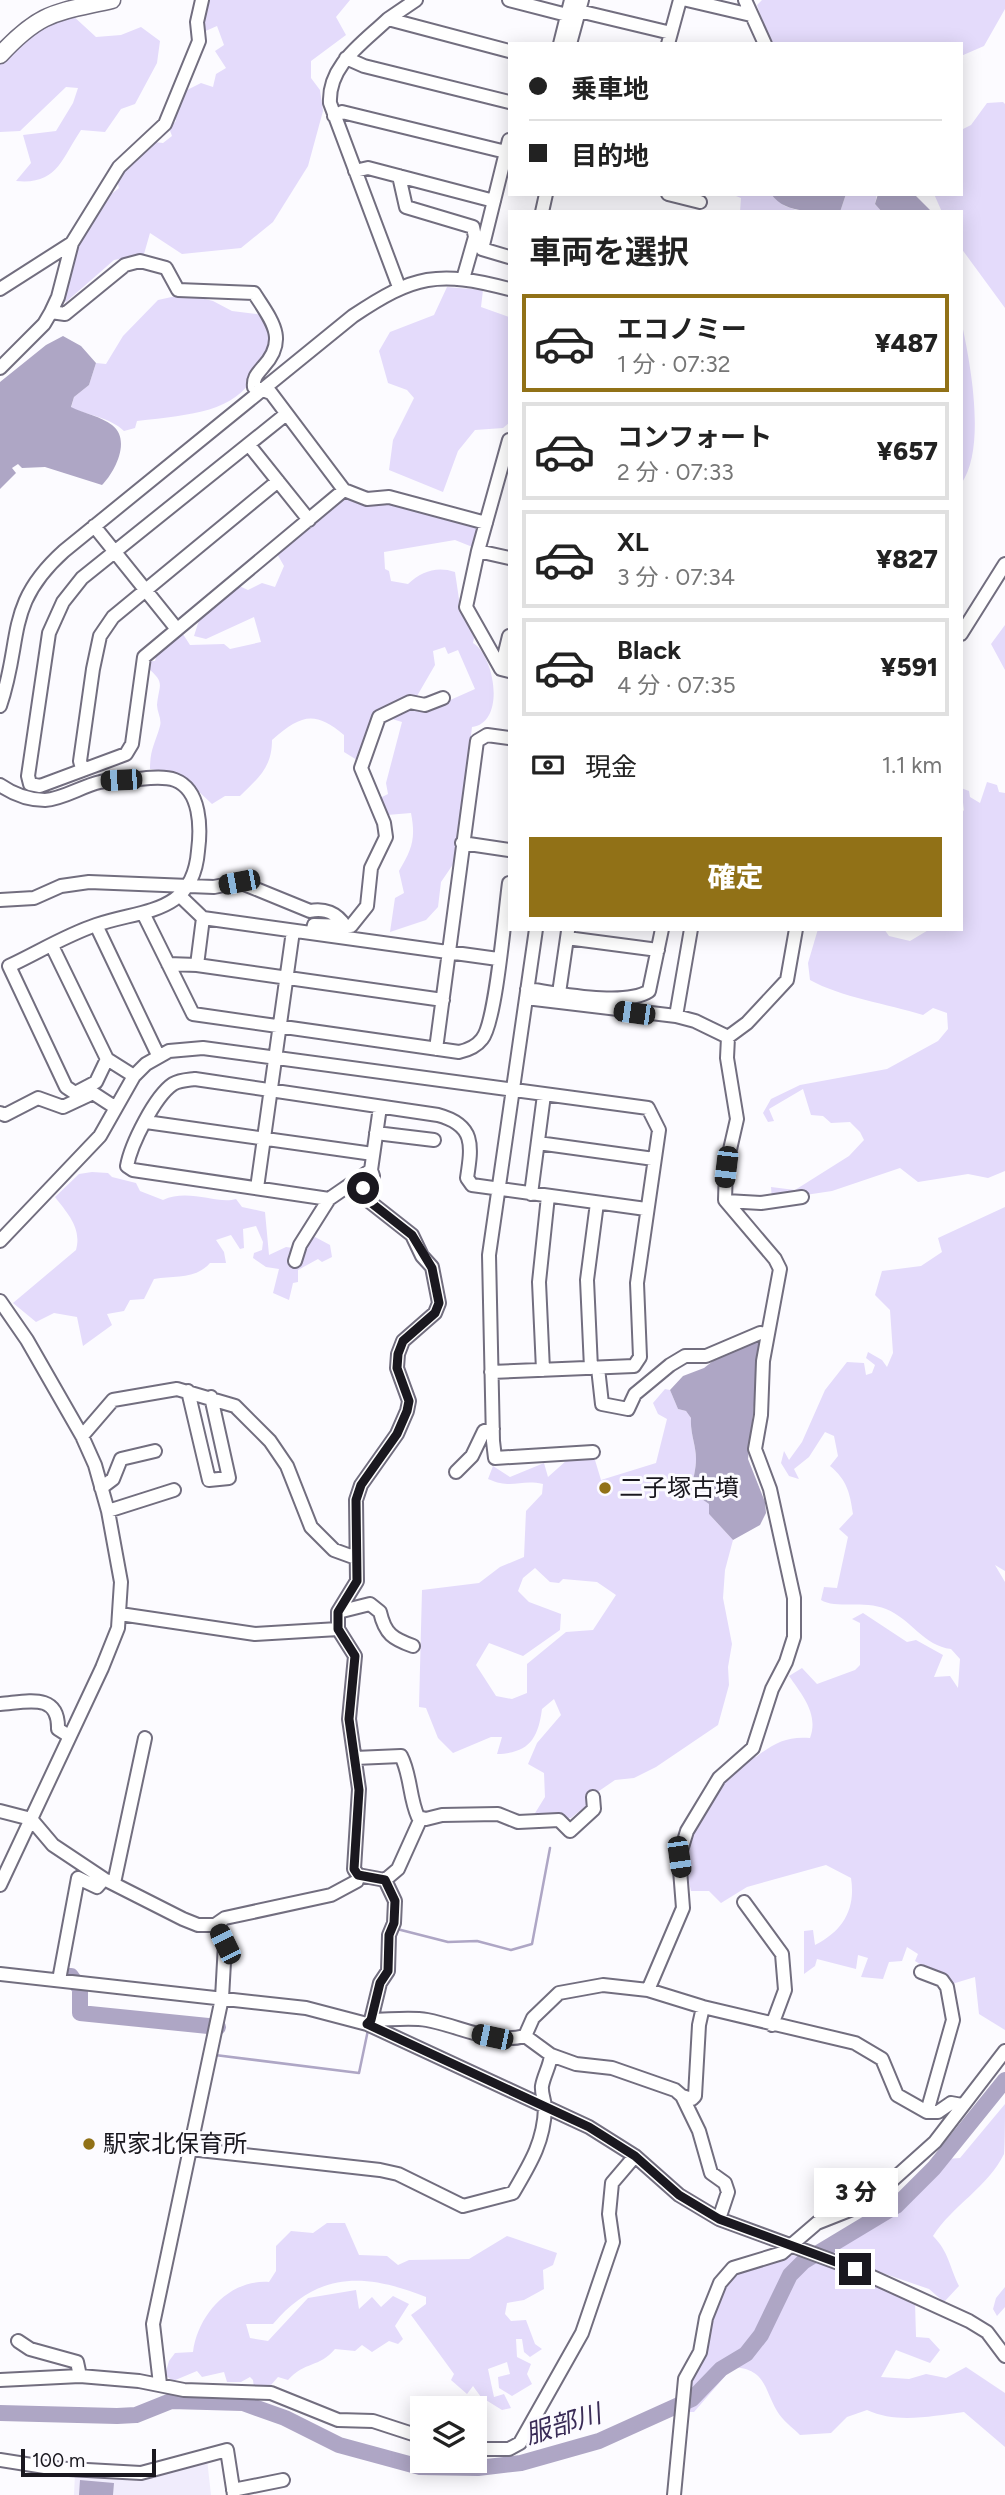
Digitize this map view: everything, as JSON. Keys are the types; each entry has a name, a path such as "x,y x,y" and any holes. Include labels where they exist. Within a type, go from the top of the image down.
{"main road":[{"path":"0,55 21,32 44,16 112,0"}],"street":[{"path":"0,368 44,324 58,297 72,243 119,167 165,124 199,41 197,22 202,0"},
{"path":"399,287 334,116 329,90 333,76 346,58 388,19 416,0"},
{"path":"509,0 576,9 670,38 680,0"},
{"path":"570,42 576,9 571,0"},
{"path":"687,0 751,15"},
{"path":"745,0 764,42"},
{"path":"561,42 576,9"},
{"path":"388,19 508,51"},
{"path":"346,58 364,66 508,102"},
{"path":"334,116 342,113 508,146 482,249 508,257"},
{"path":"355,171 368,168 494,201"},
{"path":"399,176 406,207 473,227 475,237 463,279"},
{"path":"675,196 700,203"},
{"path":"0,289 72,243"},
{"path":"51,312 65,314 125,265 141,261 166,268 178,290 254,293 275,326 276,343 274,355 254,381 254,387 271,393 285,415 344,489 367,499 389,497 486,523"},
{"path":"0,706 20,609 42,571 94,526 353,316 399,287 417,280 463,279 508,289"},
{"path":"285,415 82,578 63,602 49,633 28,776 30,784 40,786 82,768 126,754 132,744 144,657 344,489"},
{"path":"248,444 309,520"},
{"path":"505,670 466,607 478,551 508,444"},
{"path":"82,768 80,761 87,708 100,636 113,617 278,481"},
{"path":"94,526 176,628"},
{"path":"478,551 508,558"},
{"path":"963,631 1005,564"},
{"path":"505,670 508,644"},
{"path":"312,933 314,925 351,926 367,906 370,868 386,837 384,823 361,768 379,717 401,704 410,702 425,705 443,698"},
{"path":"436,1049 477,741 487,734 508,738"},
{"path":"0,785 23,797 46,800 102,781 159,778 176,780 190,793 198,811 198,852 183,891 169,905 144,915 96,925 9,966 66,1087 75,1093 96,1082 107,1059"},
{"path":"462,843 508,850"},
{"path":"0,900 34,898 61,886 89,882 183,891 239,882 310,911 322,909 341,919 345,926"},
{"path":"144,915 193,1014 459,1052 471,1049 484,1037 491,1016 508,890"},
{"path":"183,891 203,918 197,965"},
{"path":"203,918 498,959"},
{"path":"96,925 158,1055"},
{"path":"257,1188 293,930"},
{"path":"536,931 489,1255 495,1458 593,1452"},
{"path":"526,993 639,997 649,991 662,931"},
{"path":"676,1016 691,931"},
{"path":"728,1037 747,1023 787,980 796,931"},
{"path":"559,993 568,933 658,950"},
{"path":"52,946 107,1059 134,1076"},
{"path":"169,964 197,965 443,1000"},
{"path":"526,993 695,1020 728,1037"},
{"path":"648,1990 683,1908 679,1857 687,1831 719,1778 753,1748 772,1689 794,1637 794,1598 770,1489 755,1449 768,1335 780,1269 775,1259 726,1201 726,1167 737,1119 727,1058 728,1037"},
{"path":"0,1241 81,1159 100,1136 134,1076 158,1055 186,1047 648,1108 659,1130 637,1283 640,1357 634,1366 491,1371"},
{"path":"329,1199 133,1170 127,1166 129,1154 159,1098 182,1080 195,1079 438,1115 460,1125 467,1133 471,1152 467,1178 472,1185 646,1209"},
{"path":"0,1113 5,1115 38,1098 63,1107 93,1093 116,1108"},
{"path":"531,1194 544,1095"},
{"path":"0,1811 31,1819 53,1845 109,1881 198,1925 215,1925 225,1918 331,1895 357,1881 358,1875 354,1869 359,1790 349,1719 355,1656 338,1629 338,1612 357,1581 358,1492 397,1434 407,1411 409,1401 397,1368 398,1354 403,1341 435,1313 439,1303 432,1268 412,1235 365,1198 363,1188 373,1176 371,1170 380,1107"},
{"path":"146,1122 373,1154"},
{"path":"376,1133 434,1140"},
{"path":"538,1143 654,1159"},
{"path":"295,1261 300,1245 329,1199 371,1170"},
{"path":"543,1370 539,1282 548,1196"},
{"path":"726,1201 761,1203 802,1197"},
{"path":"597,1203 587,1280 595,1368 602,1404 628,1409 635,1394 685,1356 706,1356 760,1333 768,1335"},
{"path":"0,1301 27,1340 82,1436 108,1511 121,1581 120,1614 102,1668 1,1878"},
{"path":"82,1436 113,1400 177,1389 235,1406 270,1441 287,1466 311,1527 334,1549 356,1558"},
{"path":"188,1391 209,1480 229,1478 211,1397"},
{"path":"456,1472 472,1456 484,1431 493,1429"},
{"path":"101,1488 113,1479 121,1459 155,1451"},
{"path":"108,1511 174,1490"},
{"path":"338,1612 370,1604 380,1612 383,1628 393,1639 413,1646"},
{"path":"120,1614 256,1634 338,1629"},
{"path":"0,1704 43,1702 52,1705 58,1713 58,1729 69,1736"},
{"path":"59,1980 78,1878 97,1887 109,1881 145,1738"},
{"path":"355,1758 401,1756 407,1768 415,1809 421,1818"},
{"path":"421,1818 498,1814 518,1822 559,1820 570,1832 594,1810 593,1797"},
{"path":"385,1880 398,1869 421,1818"},
{"path":"358,1875 385,1880"},
{"path":"369,2022 380,1983 388,1971 389,1935 394,1923 395,1901 385,1880"},
{"path":"744,1902 782,1954 785,1990 772,2025"},
{"path":"160,2384 153,2324 222,1998 225,1944 215,1925"},
{"path":"921,1972 942,1980 947,1987 953,2020 943,2044 927,2112"},
{"path":"0,1974 306,2008 369,2022 589,2127 635,2156 679,2195 719,2219 855,2269 969,2321 987,2332 1005,2356"},
{"path":"525,2036 533,2018 559,1993 603,1985 648,1990 772,2025 855,2043 882,2059 897,2095 927,2112 938,2112 951,2103 962,2105"},
{"path":"525,2036 551,2055 576,2064 611,2068 649,2079 692,2099 695,2096 699,2025 703,2007"},
{"path":"369,2022 426,2020 492,2037 514,2039 525,2036"},
{"path":"674,2495 684,2387 700,2352 706,2318 720,2283 733,2268 796,2248 817,2223 855,2207 887,2185 935,2142 1005,2051"},
{"path":"190,2149 380,2170 398,2174 463,2206 513,2193 535,2159 541,2143 545,2107 542,2086 549,2071 551,2055"},
{"path":"682,2096 699,2131 710,2173 725,2183 728,2192 719,2219"},
{"path":"487,2449 509,2449 520,2443 582,2333 613,2242 609,2214 612,2183 635,2156"},
{"path":"18,2341 30,2349 77,2362 80,2376"},
{"path":"0,2380 80,2376 160,2384 184,2390 271,2393 338,2420 373,2421 410,2433"},
{"path":"0,2460 51,2468 141,2473 228,2450 234,2493 283,2480"}],"shaded area":[{"path":"205,0 350,0 336,17 346,35 311,61 311,78 320,90 323,111 308,166 273,222 241,248 182,254 150,233 144,254 114,260 66,302 55,293 91,210 119,188 115,173 146,141 163,143 172,136 169,128 176,121 169,109 177,95 201,83 213,87 216,74 226,68 215,51 224,45 217,26 201,33"},
{"path":"762,0 1005,0 1005,9 984,46 963,55 963,42 769,42 757,5"},
{"path":"71,14 96,37 121,35 141,27 160,41 157,63 135,104 121,109 105,132 81,130 49,175 30,181 16,181 31,163 23,135 56,131 73,103 78,88 66,87 20,131 0,132 0,59 39,24"},
{"path":"987,103 1005,104 1005,308 963,251 963,210 941,210 935,196 963,196 963,129 971,125"},
{"path":"736,196 773,196 785,206 796,210 740,210 741,198"},
{"path":"773,196 845,196 841,210 794,209"},
{"path":"845,196 877,196 875,204 880,210 841,210"},
{"path":"877,196 916,196 930,210 880,210 875,204"},
{"path":"447,287 483,290 481,307 508,317 508,424 503,428 475,430 458,451 443,492 389,470 393,440 414,398 407,390 388,383 379,351 390,332 434,315"},
{"path":"185,294 213,301 232,311 265,315 273,327 265,355 255,376 242,392 208,410 137,421 135,428 124,431 106,420 71,408 74,397 89,385 96,363 106,364 123,336 158,300"},
{"path":"963,331 974,404 975,427 969,468 963,480"},
{"path":"63,336 81,346 96,363 89,385 74,397 71,407 103,420 118,431 121,447 116,465 102,485 45,467 22,468 18,464 12,468 16,473 0,489 0,382 46,345"},
{"path":"352,494 480,526 475,548 455,540 384,552 385,569 389,571 391,581 408,584 430,571 455,572 460,606 474,638 473,643 487,661 494,688 490,714 483,723 472,727 456,860 441,882 438,907 426,920 390,932 395,898 404,893 399,871 410,850 413,830 411,813 387,815 378,799 388,794 386,783 402,722 392,719 390,713 448,701 475,689 458,650 448,654 445,647 433,651 435,665 417,696 380,712 357,760 344,752 344,735 324,722 308,719 291,725 272,740 267,765 240,796 225,796 212,804 180,774 150,769 160,723 157,705 160,684 147,667 150,661 155,661 158,649 181,631 190,645 224,644 230,649 261,642 254,617 206,639 194,636 200,617 237,585 248,590 262,583 275,587 284,566 276,552"},
{"path":"1005,625 1005,670 991,644"},
{"path":"987,782 997,785 999,792 1005,793 1005,1171 988,1178 968,1174 918,1182 900,1168 832,1191 772,1200 771,1187 795,1190 849,1156 864,1140 850,1122 831,1123 823,1116 811,1115 803,1089 769,1109 774,1121 768,1122 763,1113 771,1099 800,1085 887,1069 938,1041 948,1029 947,1013 933,1008 923,1015 850,996 810,980 808,963 817,931 885,931 889,936 910,941 927,931 963,931 963,789 969,791 970,797 980,803"},
{"path":"108,1173 112,1177 136,1183 140,1191 163,1200 183,1196 236,1199 242,1207 265,1212 269,1255 286,1247 300,1249 304,1241 315,1237 330,1245 332,1257 322,1262 318,1259 298,1270 298,1282 293,1283 289,1300 273,1293 279,1269 266,1267 253,1258 254,1253 262,1250 263,1242 256,1226 243,1229 244,1248 240,1249 231,1235 216,1240 224,1252 226,1263 210,1263 198,1272 184,1276 154,1279 144,1299 130,1300 124,1311 107,1314 112,1325 83,1346 77,1317 54,1313 36,1322 13,1303 76,1250 75,1228 55,1197 79,1174"},
{"path":"1005,1207 1005,1571 995,1565 1005,1582 1005,2030 979,2014 975,1977 952,1984 915,1961 918,1954 907,1947 902,1961 889,1962 883,1979 861,1977 868,1958 858,1955 856,1969 817,1959 815,1966 804,1974 804,1931 813,1930 815,1945 840,1926 849,1909 851,1878 826,1865 747,1887 721,1903 709,1891 691,1891 683,1855 690,1830 725,1771 748,1754 756,1757 781,1742 794,1738 810,1738 811,1713 789,1676 802,1668 817,1684 855,1670 860,1665 860,1623 852,1619 863,1613 907,1642 916,1640 943,1655 934,1677 950,1676 958,1688 960,1659 951,1649 925,1638 895,1613 877,1606 834,1604 821,1600 824,1587 837,1588 848,1537 839,1529 853,1514 847,1487 830,1466 838,1456 834,1436 825,1432 809,1457 794,1469 799,1479 789,1476 781,1463 784,1451 789,1460 802,1442 825,1390 847,1362 864,1363 866,1375 872,1373 875,1365 866,1358 868,1352 882,1360 887,1367 893,1353 890,1310 875,1295 882,1271 921,1266 942,1252 938,1238"},
{"path":"758,1336 761,1342 748,1459 765,1502 766,1513 760,1525 733,1540 709,1514 709,1504 696,1494 693,1484 696,1459 691,1418 686,1411 678,1409 670,1390 683,1376 704,1368 722,1354"},
{"path":"665,1389 670,1390 678,1409 686,1411 691,1418 696,1459 694,1489 701,1499 709,1504 709,1514 733,1540 725,1570 723,1598 732,1644 728,1667 729,1685 718,1725 656,1767 634,1778 615,1780 599,1791 589,1793 587,1805 571,1818 532,1818 545,1797 544,1773 528,1764 537,1743 561,1715 554,1699 542,1709 538,1729 530,1742 517,1751 497,1754 502,1737 491,1737 453,1753 438,1738 426,1708 419,1707 422,1590 479,1583 500,1567 524,1557 526,1511 542,1494 543,1484 510,1484 488,1479 493,1466 510,1477 544,1463 548,1477 567,1460 589,1456 595,1460 601,1480 656,1463 667,1419 658,1414 653,1403","holes":["535,1568 550,1582 559,1583 563,1579 597,1582 616,1595 593,1630 566,1632 527,1664 527,1693 512,1699 496,1696 476,1665 489,1643 523,1656 560,1630 561,1614 529,1602 518,1591 523,1578"]},
{"path":"1005,2104 1004,2154 989,2177 950,2215 933,2236 946,2254 959,2286 944,2302 929,2289 827,2254 895,2211 946,2159 960,2158"},
{"path":"327,2223 345,2223 359,2255 387,2256 398,2265 409,2260 469,2259 507,2236 557,2253 553,2265 543,2270 544,2289 524,2300 507,2303 505,2314 511,2321 526,2320 535,2344 542,2349 530,2357 524,2352 522,2339 516,2339 517,2357 531,2364 527,2374 532,2384 512,2396 499,2388 498,2377 510,2374 507,2362 488,2369 494,2397 504,2394 511,2408 502,2410 487,2401 487,2396 480,2396 473,2386 467,2394 451,2380 454,2374 411,2315 426,2304 426,2297 404,2289 363,2281 325,2286 307,2294 273,2324 246,2324 250,2338 268,2341 308,2298 356,2290 359,2309 372,2297 381,2307 393,2296 409,2304 395,2326 403,2339 398,2344 389,2341 372,2352 362,2345 355,2351 335,2349 288,2380 278,2377 271,2385 254,2388 250,2377 241,2382 227,2382 224,2372 202,2377 197,2371 173,2381 165,2375 169,2361 175,2353 193,2352 201,2325 218,2302 241,2286 269,2282 276,2271 276,2246 291,2231 313,2233"},
{"path":"793,2255 824,2262 915,2302 916,2337 929,2338 940,2350 930,2363 896,2350 881,2377 909,2379 926,2374 946,2378 966,2367 1005,2393 1005,2447 964,2412 902,2418 867,2410 847,2417 831,2433 800,2435 779,2414 758,2376 733,2367 694,2412 686,2412 700,2340 723,2287 732,2277 746,2269"},
{"path":"1005,2287 1005,2307 997,2316 993,2309 996,2298"},
{"path":"207,2459 211,2495 74,2495 75,2474 148,2478"},
{"path":"80,2480 114,2483 113,2495 79,2495"}],"waterway":[{"path":"397,1929 448,1942 477,1941 511,1950 532,1944 550,1848"},
{"path":"66,1976 71,1976 80,1989 80,2013 218,2027"},
{"path":"215,2055 359,2073 368,2030"},
{"name":"服部川","path":"0,2413 117,2416 136,2415 171,2401 243,2403 285,2418 339,2445 420,2467 478,2468 521,2463 599,2441 692,2399 721,2369 746,2354 761,2335 790,2275 803,2262 896,2206 934,2168 1005,2080"},
{"path":"171,2401 173,2391"}],"place":[{"name":"二子塚古墳","path":"605,1488"},
{"name":"駅家北保育所","path":"89,2144"}],"route":[{"path":"363,1188 365,1198 412,1235 422,1256 432,1268 439,1303 435,1313 403,1341 398,1354 397,1368 409,1401 407,1411 397,1434 361,1485 356,1500 357,1581 353,1592 338,1612 337,1621 338,1629 355,1656 356,1673 349,1719 359,1790 354,1869 358,1875 385,1880 395,1901 394,1923 389,1935 388,1971 380,1983 371,2020 367,2024 425,2048 589,2127 635,2156 679,2195 719,2219 855,2269"}]}
